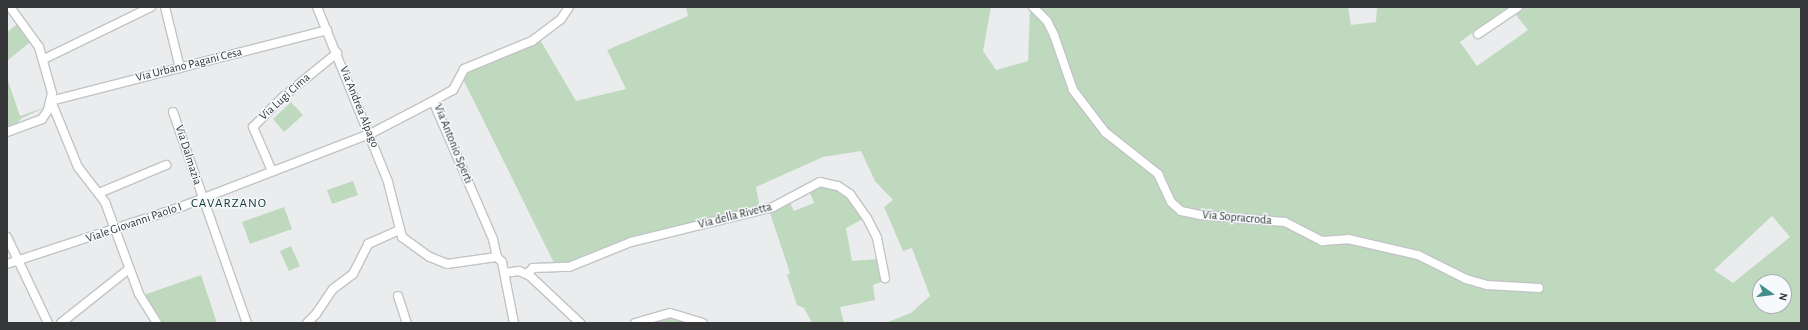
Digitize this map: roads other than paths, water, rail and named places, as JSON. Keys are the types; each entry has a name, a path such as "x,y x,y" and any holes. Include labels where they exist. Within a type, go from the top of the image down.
{"street":[{"path":"10,7 37,43 44,59 51,83 51,101 78,167 99,193 117,230 128,265 144,304 156,323"},
{"path":"44,59 151,7"},
{"path":"165,7 180,68"},
{"name":"Via Andrea Alpago","path":"317,7 370,134 388,182 399,230"},
{"name":"Via Antonio Sperti","path":"514,323 502,260 497,257 493,239 433,102 453,90 464,69 532,41 561,20 569,7"},
{"name":"Via Sopracroda","path":"1033,7 1047,21 1054,35 1072,90 1105,132 1158,174 1170,202 1181,211 1200,215 1285,222 1322,241 1348,239 1418,255 1466,279 1487,285 1539,288"},
{"path":"1478,34 1518,7"},
{"name":"Via Urbano Pagani Cesa","path":"51,101 327,30"},
{"name":"Via Lugi Cima","path":"272,171 254,127 276,104 337,53"},
{"path":"7,132 38,121 46,113 51,101"},
{"name":"Viale Giovanni Paolo I","path":"7,264 117,230 202,198 370,134 433,102"},
{"name":"Via Dalmazia","path":"173,112 247,323"},
{"path":"99,193 166,165"},
{"name":"Via della Rivetta","path":"527,274 533,268 569,267 631,242 773,207 820,182 838,186 850,194 867,218 877,238 885,278"},
{"path":"311,322 333,289 353,274 368,244 399,230 409,242 442,263 460,264 497,257"},
{"path":"7,237 48,323"},
{"path":"61,323 118,278 128,265"},
{"path":"505,273 519,271 527,274 580,323"},
{"path":"118,278 126,279 136,285"},
{"path":"398,296 407,323"},
{"path":"635,323 670,312 703,323"}],"district":[{"name":"CAVARZANO","path":"229,204"}]}
